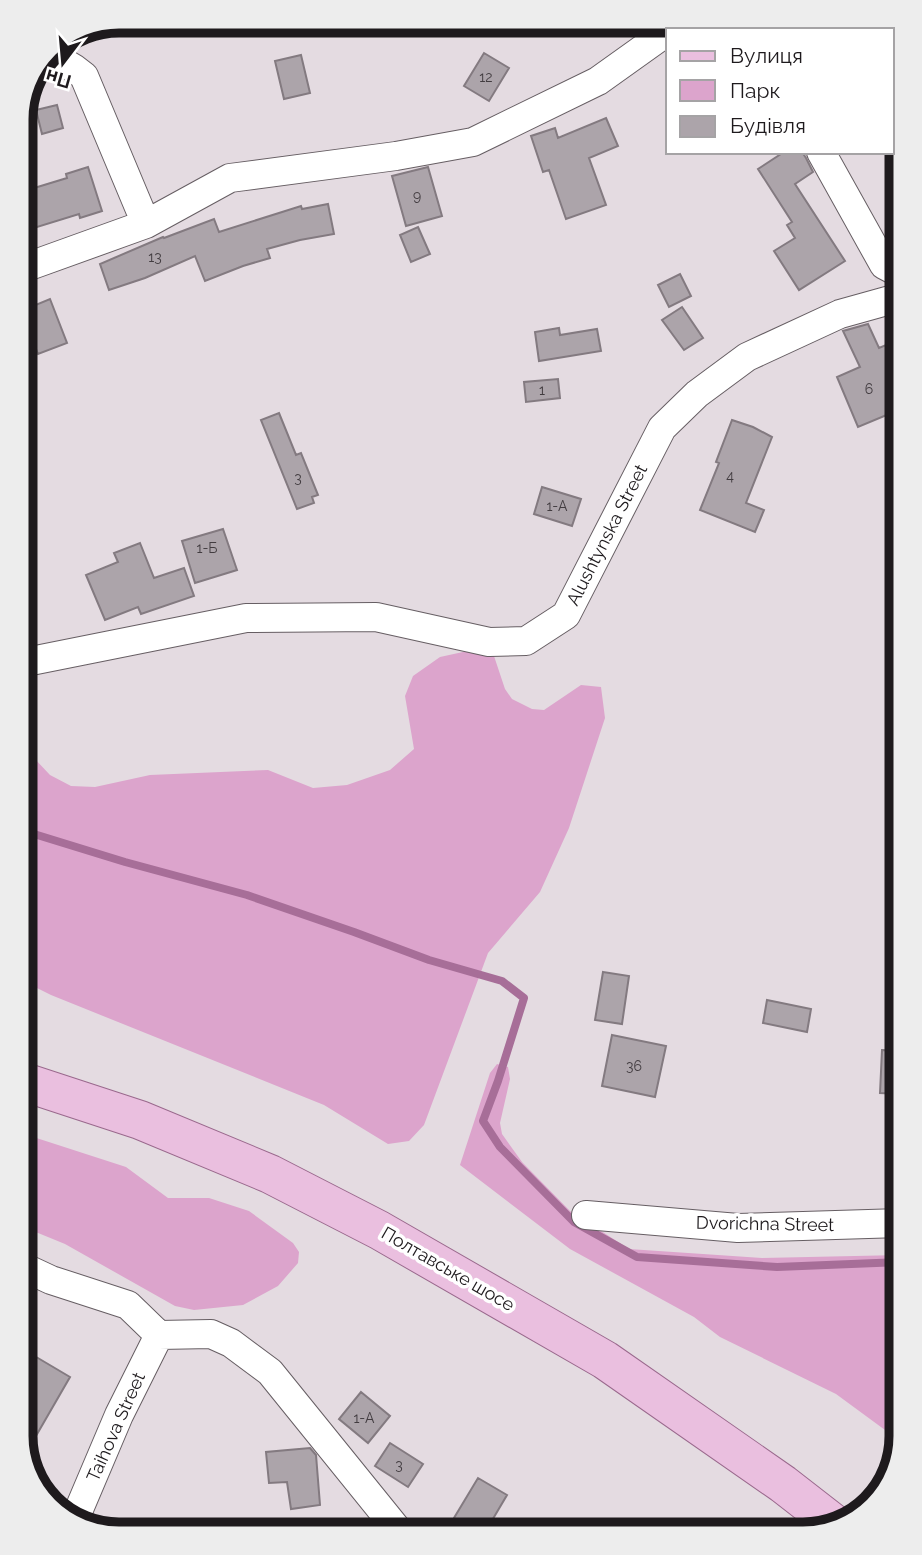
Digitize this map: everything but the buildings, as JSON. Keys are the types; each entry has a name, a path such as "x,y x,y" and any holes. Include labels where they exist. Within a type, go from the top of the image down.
{"main road":[{"name":"Полтавське шосе","path":"33,1085 152,1125 270,1174 379,1230 605,1360 783,1483 827,1518"}],"street":[{"path":"33,265 146,224 230,177 396,156 473,142 598,81 665,33"},
{"path":"58,59 84,76 146,224"},
{"path":"822,154 884,265 889,268"},
{"name":"Alushtynska Street","path":"33,661 246,618 376,617 489,642 526,641 566,615 662,428 697,394 747,357 840,314 889,300"},
{"name":"Dvorichna Street","path":"586,1215 738,1228 889,1223"},
{"path":"33,1272 128,1305 159,1335 211,1334 231,1343 270,1372 391,1522"},
{"name":"Taihova Street","path":"78,1511 119,1415 159,1335"}],"green space":[{"path":"472,650 494,656 505,689 512,699 532,709 544,710 581,685 601,687 605,718 569,828 540,892 488,953 424,1125 409,1141 388,1144 324,1105 33,986 33,756 50,775 71,786 95,787 150,775 268,770 313,788 347,785 390,770 414,749 405,696 413,676 440,657"},
{"path":"497,1064 508,1067 510,1079 500,1123 502,1134 522,1162 570,1211 629,1249 762,1258 889,1255 889,1433 836,1394 720,1337 694,1317 570,1249 460,1165 490,1073"},
{"path":"33,1137 126,1167 168,1198 209,1198 249,1211 293,1243 299,1252 298,1263 278,1286 243,1305 194,1310 175,1306 65,1244 33,1231"}],"waterway":[{"path":"33,834 247,895 429,960 502,981 524,998 483,1121 500,1147 574,1222 637,1257 777,1267 889,1262"}]}
